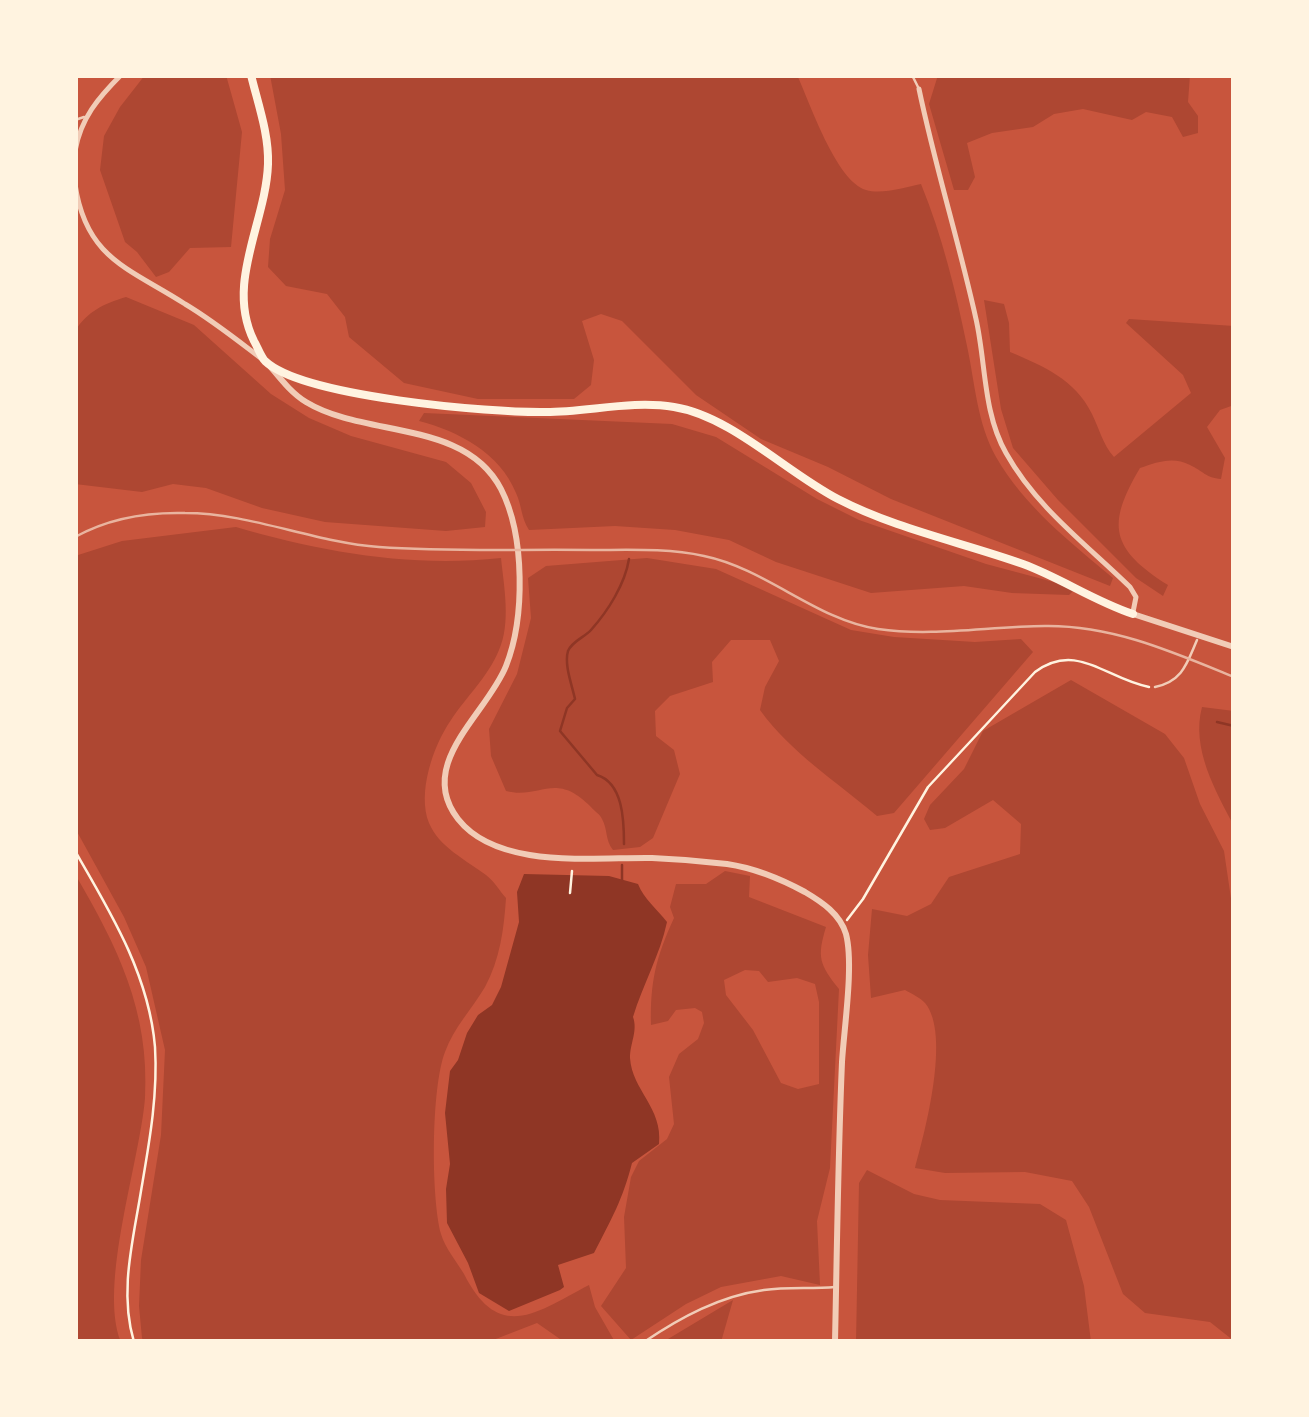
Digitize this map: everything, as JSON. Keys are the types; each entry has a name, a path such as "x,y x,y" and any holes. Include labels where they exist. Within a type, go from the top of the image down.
{"main road":[{"path":"251,75 268,158 243,300 251,334 265,361 322,384 411,402 511,412 645,405 686,409 722,425 852,506 1048,573 1132,614"}],"street":[{"path":"75,150 86,117 120,75"},
{"path":"920,88 944,201 976,321 996,432 1026,484 1051,514 1130,587 1136,598 1132,614 1234,647"},
{"path":"75,184 85,222 107,256 186,304 265,361 308,403 343,417 442,442 467,453 494,476 505,497 515,537 518,620 503,674 446,766 448,803 463,826 492,845 532,856 673,859 752,870 810,895 842,925 848,956 835,1342"}],"lane":[{"path":"912,75 920,88"},
{"path":"75,120 86,117"},
{"path":"1155,687 1175,681 1186,667 1199,636"},
{"path":"644,1342 702,1308 730,1297 775,1289 836,1287"}],"path":[{"path":"842,925 863,900 928,786 1035,672 1066,658 1136,684 1155,687"},
{"path":"75,852 130,954 144,991 153,1034 154,1106 126,1295 134,1342"},
{"path":"570,894 572,871"}],"shaded area":[{"path":"145,75 226,75 242,132 231,247 190,248 169,272 156,277 125,242 100,170 104,136"},
{"path":"270,75 797,75 834,157 855,184 879,192 921,184 948,264 981,417 996,457 1020,492 1049,522 1113,578 1110,586 891,499 761,439 696,395 622,321 601,314 582,321 594,360 591,385 574,399 478,399 404,383 349,337 345,317 327,294 286,286 268,267 270,239 285,190 281,134"},
{"path":"938,75 1190,75 1188,102 1198,116 1198,133 1183,137 1172,117 1146,112 1132,120 1083,109 1054,114 1033,127 992,133 967,143 975,177 968,190 954,190 929,104"},
{"path":"126,297 194,325 271,394 309,418 351,436 446,462 471,483 486,512 485,527 446,531 325,522 262,508 206,488 173,484 142,492 75,484 75,331 97,309"},
{"path":"984,300 1004,304 1010,352 1046,369 1077,392 1114,457 1191,393 1183,375 1126,323 1129,319 1234,326 1234,405 1220,410 1207,427 1225,458 1221,479 1184,462 1159,462 1140,468 1122,505 1119,521 1125,547 1135,560 1168,585 1163,596 1136,578 1058,500 1013,448 1001,409"},
{"path":"424,413 672,424 716,437 859,520 986,564 1076,588 1069,595 964,586 871,593 776,562 729,540 675,530 615,526 529,530 516,493 500,466 463,438 419,421"},
{"path":"236,527 367,556 434,561 501,558 506,605 503,639 489,669 444,731 426,784 426,811 433,832 489,877 506,898 494,966 485,987 453,1034 440,1069 434,1143 438,1217 448,1250 477,1295 491,1309 520,1316 552,1305 589,1285 595,1307 615,1342 560,1342 537,1323 488,1342 144,1342 142,1338 141,1260 161,1135 165,1050 146,967 124,917 75,828 75,556 122,541"},
{"path":"647,558 716,569 851,630 975,642 1021,639 1033,652 894,813 877,816 800,753 760,710 765,687 779,661 770,640 731,640 712,662 713,682 670,696 655,711 656,736 674,750 680,774 653,838 640,847 613,850 601,817 578,796 557,788 506,791 491,756 489,729 517,674 531,618 528,578 546,566"},
{"path":"1071,680 1165,734 1184,758 1200,804 1224,851 1234,919 1234,1341 1210,1322 1145,1313 1123,1294 1089,1207 1072,1181 1025,1172 945,1173 915,1168 934,1084 936,1037 932,1018 923,1001 905,990 871,998 868,955 872,909 907,916 931,904 949,877 1020,854 1021,824 993,800 945,828 930,830 924,819 930,805 964,769 983,731"},
{"path":"1202,707 1234,711 1234,826 1202,753"},
{"path":"725,871 750,876 749,897 826,927 822,960 839,989 830,1168 817,1221 820,1285 781,1276 721,1287 686,1304 631,1340 601,1306 626,1268 624,1217 631,1177 639,1161 667,1139 674,1124 669,1077 679,1054 698,1039 704,1023 702,1012 695,1008 676,1010 668,1021 651,1025 653,983 674,918 670,907 676,884 706,884","holes":["745,970 759,971 768,982 797,978 815,984 819,1002 819,1084 798,1089 781,1083 753,1030 726,995 724,980"]},
{"path":"75,874 128,980 145,1066 142,1124 122,1223 114,1289 121,1342 75,1342"},
{"path":"524,874 609,876 638,884 667,922 633,1017 630,1058 656,1120 659,1144 632,1163 621,1199 594,1253 558,1265 564,1287 509,1311 479,1293 447,1223 450,1164 445,1113 450,1071 467,1033 478,1015 492,1005 501,987 519,922 517,892"},
{"path":"867,1170 914,1194 940,1200 1040,1204 1066,1220 1084,1286 1091,1342 856,1342 859,1183"},
{"path":"733,1300 721,1342 663,1342"}],"waterway":[{"path":"624,844 617,794 560,731 567,708 575,699 568,651 609,606 629,559"},
{"path":"1217,722 1234,726"},
{"path":"622,865 622,880"}],"railway":[{"path":"75,537 128,518 185,513 233,518 379,547 676,552 727,562 855,624 899,631 1045,626 1094,630 1142,642 1234,677"}]}
